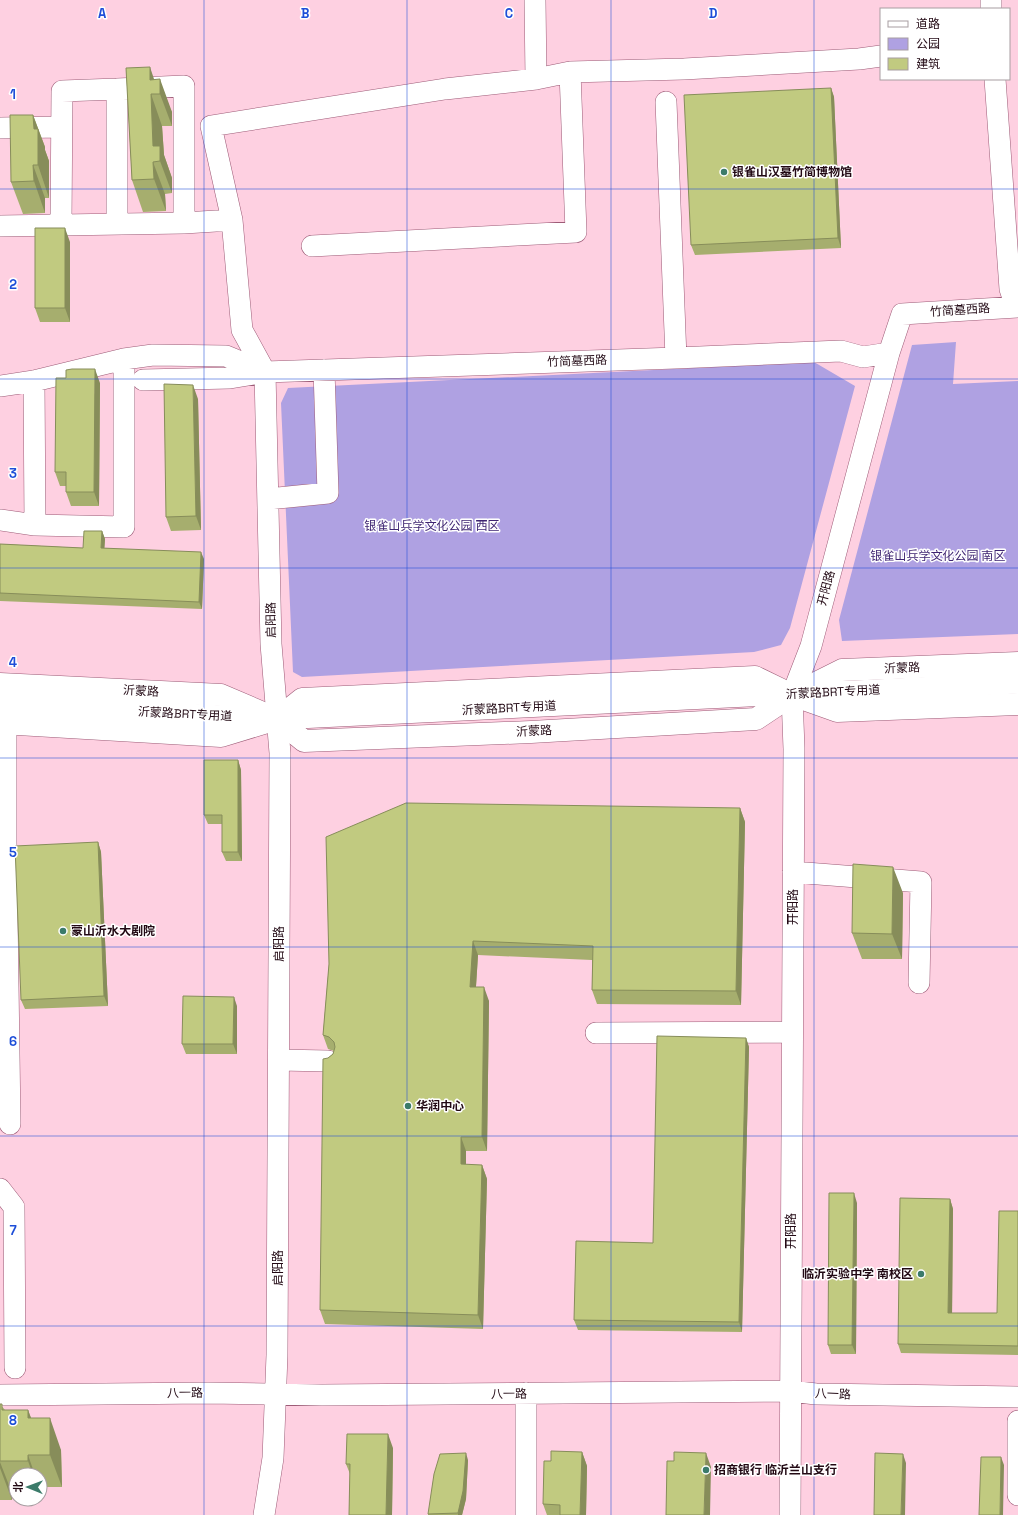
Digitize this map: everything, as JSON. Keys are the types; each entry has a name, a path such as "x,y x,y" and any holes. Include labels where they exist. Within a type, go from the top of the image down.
{"main road":[{"name":"沂蒙路","path":"0,684 221,695 277,719 304,741 523,732 756,719 792,695 842,670 1018,663"},
{"path":"2,717 221,736 277,719 302,699 755,677 792,695 838,711 1018,704"}],"street":[{"path":"535,0 536,79"},
{"path":"265,372 242,330 232,220 211,126 445,89 536,79 570,72 684,69 859,59 880,56"},
{"path":"312,246 576,232 570,72"},
{"path":"995,80 1013,259 1010,289 1017,307"},
{"path":"61,225 62,91 184,86 184,223"},
{"path":"117,89 117,224"},
{"path":"666,102 676,358"},
{"path":"0,128 61,127"},
{"path":"0,226 184,223 232,220"},
{"name":"竹简墓西路","path":"902,314 1017,307"},
{"name":"开阳路","path":"790,1515 794,749 792,695 811,646 889,353 902,314"},
{"name":"竹简墓西路","path":"143,380 230,378 265,372 841,351 863,357 889,353"},
{"path":"0,386 34,381 124,359 153,355 226,356 265,372"},
{"path":"0,520 34,524 124,527 124,359"},
{"path":"268,499 328,493 324,370"},
{"name":"启阳路","path":"264,1515 273,1458 276,1395 280,758 271,644 265,372"},
{"path":"34,381 34,524"},
{"name":"沂蒙路BRT专用道","path":"792,695 1018,683"},
{"path":"2,717 6,842 10,1124"},
{"path":"793,872 921,882 919,983"},
{"path":"596,1033 792,1032"},
{"path":"279,1060 328,1061"},
{"path":"0,1188 14,1206 15,1368"},
{"name":"八一路","path":"0,1395 208,1393 276,1395 790,1391 816,1394 1018,1397"},
{"path":"526,1393 526,1515"},
{"path":"1018,1421 1018,1495"}],"green space":[{"name":"银雀山兵学文化公园 南区","path":"956,342 953,384 1018,381 1018,634 842,641 839,620 912,345"},
{"name":"银雀山兵学文化公园 西区","path":"814,362 855,386 790,628 781,645 754,652 302,677 293,672 281,403 288,388"}],"building":[{"path":"150,67 150,80 160,79 160,94 151,94 153,146 160,146 160,161 153,162 154,179 132,180 126,68"},
{"path":"831,88 838,238 691,245 684,95"},
{"path":"10,115 33,115 34,129 38,129 38,165 33,165 34,181 11,182"},
{"path":"35,228 65,228 65,308 35,308"},
{"path":"95,369 94,492 66,492 66,472 55,472 56,378 66,378 66,370"},
{"path":"164,384 193,385 196,516 166,517"},
{"path":"84,531 102,531 101,548 201,552 199,602 0,593 0,544 83,548"},
{"path":"204,760 238,760 238,852 222,852 222,815 204,815"},
{"name":"华润中心","path":"406,803 740,808 736,991 592,990 593,946 473,941 470,987 484,987 482,1137 461,1137 461,1164 482,1165 478,1315 320,1310 323,1059 328,1058 333,1054 335,1047 334,1042 329,1037 323,1035 329,964 326,837"},
{"name":"蒙山沂水大剧院","path":"98,842 104,996 21,1000 15,846"},
{"path":"853,864 893,867 892,934 852,933"},
{"path":"183,996 234,997 233,1044 182,1044"},
{"path":"657,1036 746,1038 739,1322 574,1320 576,1241 653,1243"},
{"path":"829,1193 854,1193 852,1345 828,1345"},
{"path":"900,1198 950,1199 948,1313 997,1313 999,1211 1018,1211 1018,1346 898,1344"},
{"path":"0,1404 2,1404 2,1410 28,1410 28,1418 50,1418 50,1455 28,1455 28,1461 0,1461"},
{"path":"347,1434 388,1434 386,1515 349,1515 350,1464 346,1464"},
{"path":"551,1451 582,1452 580,1515 560,1515 560,1505 543,1504 544,1461 551,1461"},
{"path":"674,1452 706,1453 704,1515 666,1515 667,1461 674,1461"},
{"path":"466,1453 463,1491 458,1513 428,1514 434,1474 440,1454"},
{"path":"875,1453 903,1454 901,1515 874,1515"},
{"path":"981,1457 1001,1457 1000,1515 979,1515"}],"place":[{"name":"银雀山汉墓竹简博物馆","path":"724,172"},
{"name":"蒙山沂水大剧院","path":"63,931"},
{"name":"华润中心","path":"408,1106"},
{"name":"临沂实验中学 南校区","path":"921,1274"},
{"name":"招商银行 临沂兰山支行","path":"706,1470"}]}
